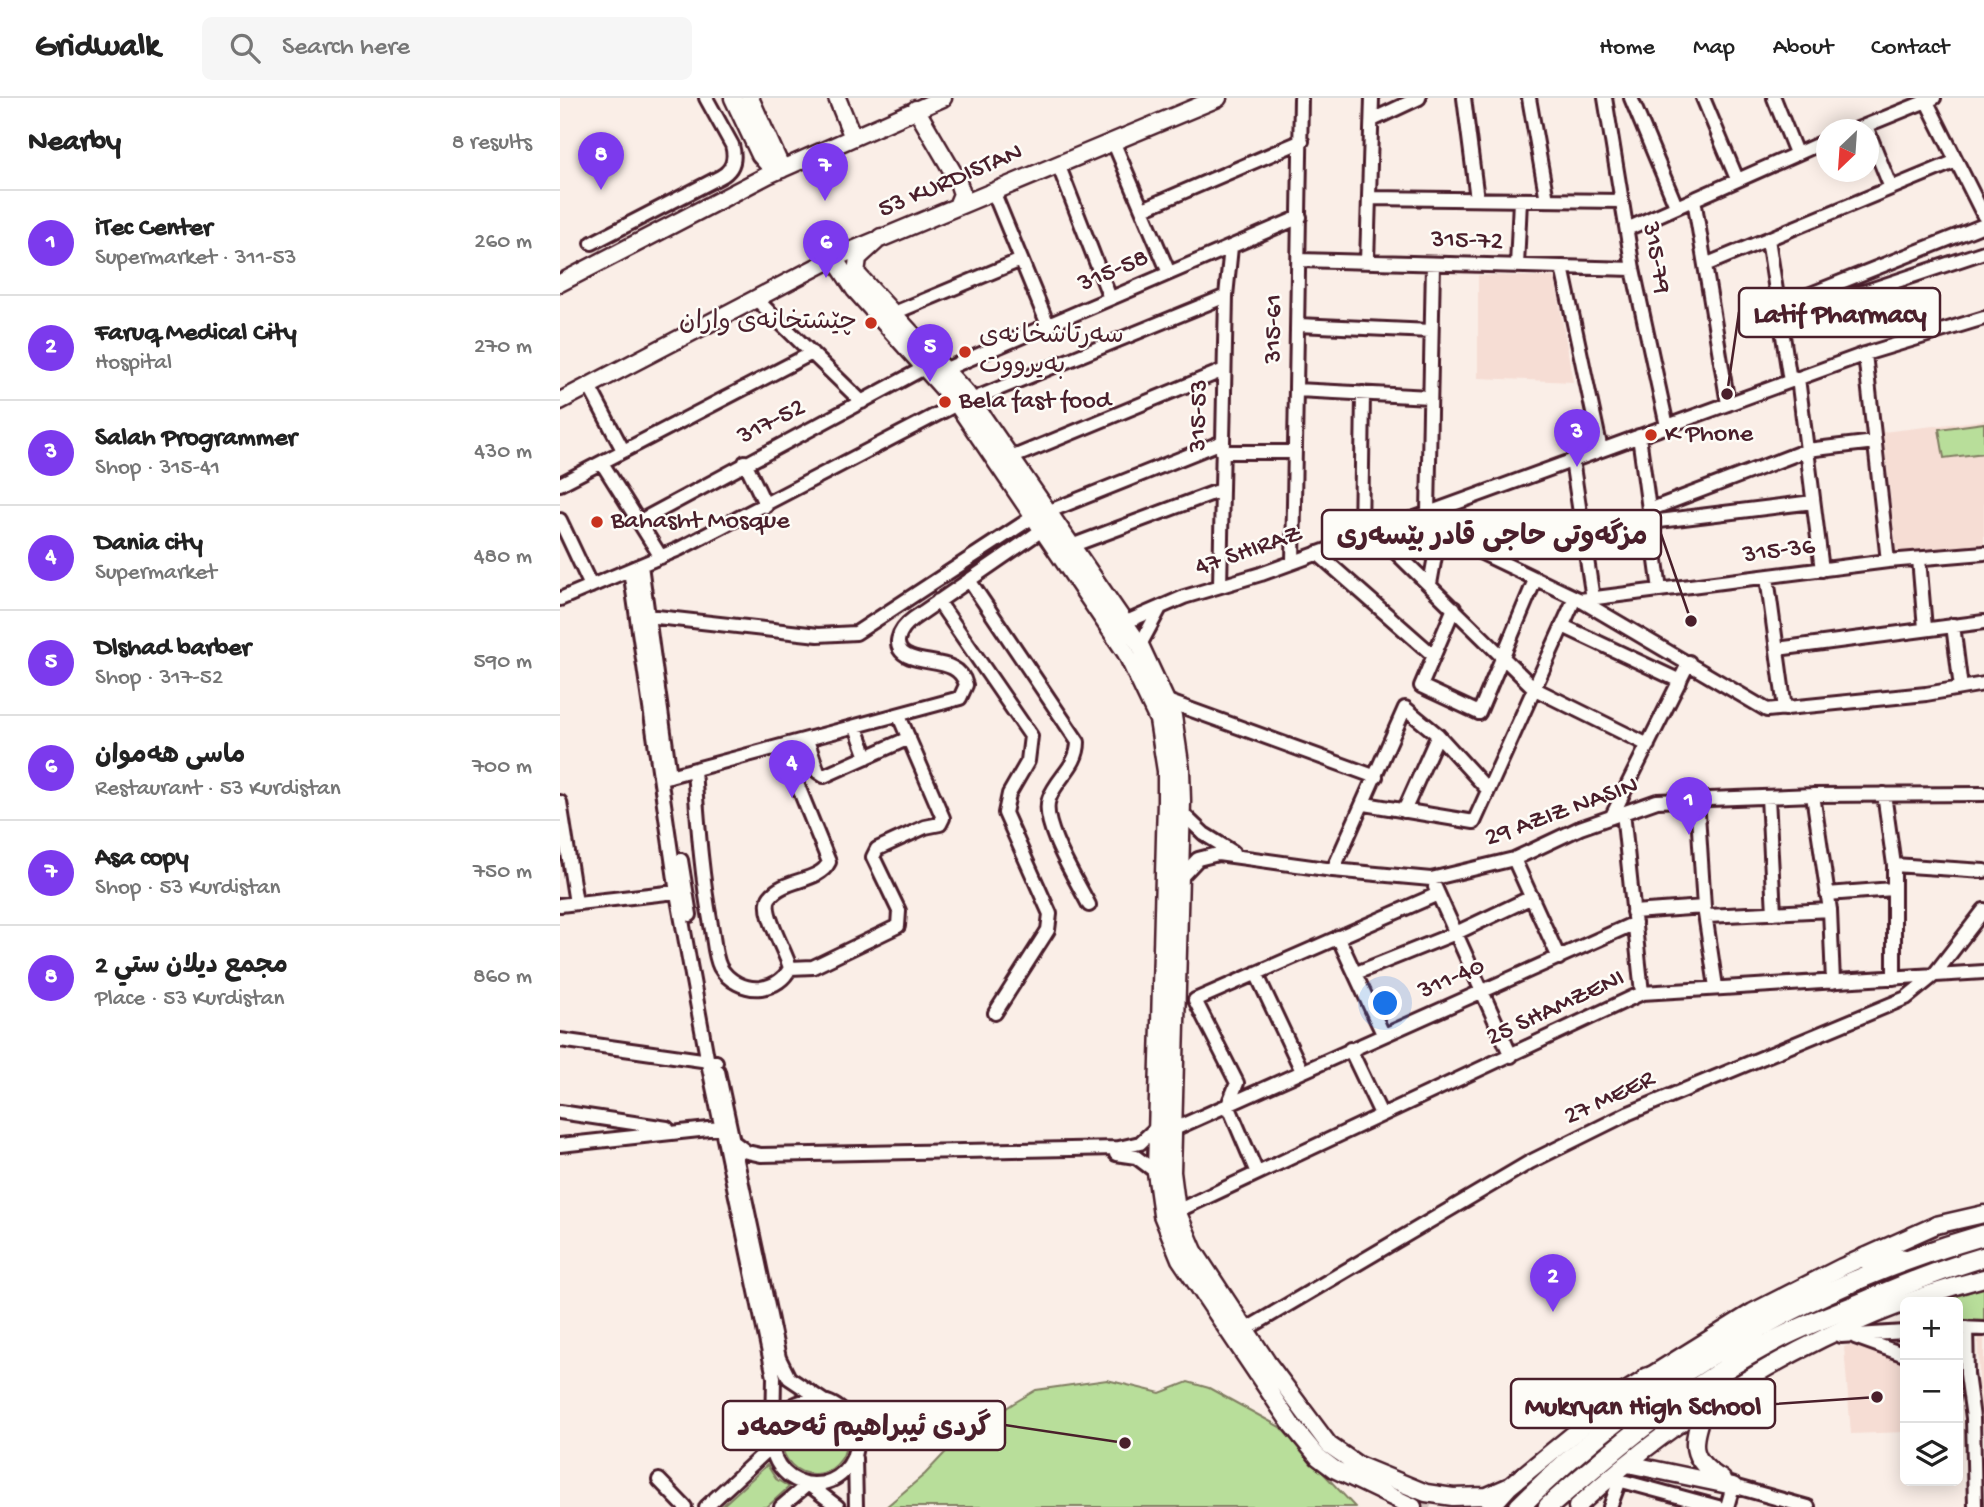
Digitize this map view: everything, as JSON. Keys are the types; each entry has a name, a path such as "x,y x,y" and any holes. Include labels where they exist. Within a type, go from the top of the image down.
{"highway":[{"path":"1519,1507 1601,1433 1698,1363 1791,1309 1912,1259 1984,1235"},
{"path":"1548,1507 1612,1450 1677,1401 1733,1364 1778,1339 1908,1283 1984,1257"},
{"path":"1864,1258 1912,1259"},
{"path":"1884,1310 1908,1283"},
{"path":"1647,1378 1698,1363"}],"main road":[{"path":"733,98 760,155 766,162 782,169"},
{"path":"750,98 782,169"},
{"path":"836,98 852,135"},
{"path":"560,283 852,135 943,98"},
{"name":"53 KURDISTAN","path":"560,401 834,258 1218,98"},
{"path":"916,109 957,178 962,194 957,206"},
{"path":"881,237 855,263 860,287 894,313 946,369 964,402 1041,520 1088,585 1124,623 1140,645 1173,716 1181,770 1181,812 1178,882 1166,1004"},
{"path":"834,258 926,367 964,402 1011,458 1041,520 1071,546 1088,585 1126,653 1158,720 1166,771 1166,1004 1164,1129 1156,1172 1162,1215 1180,1259 1291,1424 1318,1457 1334,1469 1414,1504"},
{"path":"1164,1129 1177,1211 1220,1306 1244,1343 1294,1415 1325,1452 1414,1504"},
{"path":"1491,1507 1510,1486 1626,1391 1753,1312 1936,1225 1984,1214"},
{"path":"1202,1266 1329,1445 1373,1472 1460,1507"},
{"path":"1577,1507 1615,1479 1628,1464 1704,1409 1775,1363 1844,1334 1884,1310 1939,1289 1984,1278"},
{"path":"1704,1409 1694,1439 1696,1456 1707,1471 1733,1486"},
{"path":"1628,1464 1733,1486"},
{"path":"1438,1496 1487,1496 1510,1486"}],"street":[{"path":"592,243 726,173 731,167 734,152 717,114 705,98"},
{"path":"715,98 717,114"},
{"name":"315-61","path":"1293,562 1301,98"},
{"path":"1367,262 1372,98"},
{"path":"1371,120 1419,98"},
{"path":"1464,98 1477,199"},
{"path":"1529,98 1547,200"},
{"name":"315-79","path":"1605,98 1633,269 1667,426"},
{"path":"1631,98 1676,206"},
{"path":"1703,98 1737,179"},
{"path":"1774,98 1796,153"},
{"path":"1879,122 1928,99 1954,162 1984,216"},
{"path":"1113,141 1169,273"},
{"path":"1143,208 1302,141"},
{"path":"1627,229 1816,145"},
{"path":"1879,162 1891,188"},
{"path":"1705,265 1954,162"},
{"path":"1058,164 1110,298"},
{"path":"993,191 1048,325"},
{"path":"1369,198 1622,201"},
{"path":"1694,198 1728,404"},
{"path":"1517,266 1520,200"},
{"name":"315-58","path":"946,369 1300,217"},
{"path":"1779,314 1984,225"},
{"path":"1768,239 1779,314 1807,450 1822,570"},
{"name":"315-53","path":"1220,586 1226,296 1231,247"},
{"path":"1779,314 1984,252"},
{"path":"894,313 1021,260"},
{"name":"315-72","path":"1299,260 1633,269"},
{"path":"1427,512 1433,264"},
{"path":"1562,267 1601,450"},
{"path":"560,599 661,557 766,506 964,402 1226,296"},
{"path":"756,299 862,402"},
{"name":"47 SHIRAZ","path":"1124,623 1160,607 1293,562 1865,354 1984,318"},
{"path":"1298,325 1431,331"},
{"path":"560,484 812,353"},
{"path":"1865,354 1888,561"},
{"name":"317-52","path":"640,521 745,462 926,367"},
{"path":"1011,458 1224,370"},
{"path":"589,386 623,450"},
{"path":"1297,390 1430,397"},
{"path":"1361,537 1363,393"},
{"path":"1639,436 1660,590"},
{"path":"1650,516 1807,450 1875,442"},
{"path":"648,615 818,635 856,633 1041,520 1222,447 1295,452"},
{"path":"1366,804 1474,822 1563,626 1583,599 1573,460"},
{"path":"745,462 766,506"},
{"path":"602,463 661,557"},
{"path":"1071,546 1222,490"},
{"path":"1650,516 1813,502"},
{"path":"1411,519 1535,580 1583,599 1767,710 1984,684"},
{"path":"560,520 591,586"},
{"path":"665,777 945,704 964,693 965,681 958,672 942,663 908,657 898,645 903,627 969,580 1041,520"},
{"path":"1375,532 1535,689 1648,745"},
{"path":"1430,584 1439,534"},
{"path":"1317,553 1434,656"},
{"name":"315-36","path":"1583,599 1888,561 1984,553"},
{"path":"1919,559 1925,628"},
{"path":"635,568 648,615 665,777"},
{"path":"635,568 681,892 774,1377 773,1439 783,1471 808,1484 838,1507"},
{"path":"1767,577 1785,709"},
{"path":"969,580 1078,741 1078,756 1049,798 1046,817 1089,905"},
{"path":"1454,608 1422,686 1479,713 1535,580"},
{"path":"938,601 1031,736 1028,761 1009,794 1006,813 1050,914 1048,930 995,1013"},
{"path":"1140,645 1160,607"},
{"path":"1777,649 1984,622"},
{"path":"1953,625 1961,688"},
{"path":"1563,626 1680,681"},
{"path":"1642,993 1618,814 1689,662"},
{"path":"1167,701 1376,777"},
{"path":"1334,870 1366,804 1405,708 1438,736 1488,790"},
{"path":"790,968 813,967 898,926 899,911 873,857 877,849 925,827 940,824 943,818 899,716"},
{"path":"856,727 867,757"},
{"path":"1404,811 1438,736"},
{"path":"807,740 818,772 824,776 909,738"},
{"path":"694,770 701,872 719,964 730,979 743,986 759,988 776,983 786,976 790,968 766,910 768,899 778,890 825,870 829,862 782,747"},
{"path":"1884,794 1894,865 1894,978"},
{"name":"29 AZIZ NASIN","path":"1178,882 1187,868 1204,856 1218,854 1334,870 1430,879 1514,859 1618,814 1657,801 1813,795 1984,794"},
{"path":"1813,795 1830,910 1833,982"},
{"path":"1768,797 1774,913"},
{"path":"1697,798 1706,912 1716,987"},
{"path":"560,802 562,833 576,903"},
{"name":"29 AZIZ NASIN","path":"1181,812 1204,835 1243,856"},
{"path":"1514,859 1559,958"},
{"path":"1894,865 1984,871"},
{"path":"1430,879 1511,1056"},
{"path":"1827,894 1893,889"},
{"path":"560,905 681,892"},
{"path":"1257,1173 1228,1105 1237,1083 1195,1000 1438,894"},
{"path":"1356,973 1456,933 1532,897"},
{"path":"1634,918 1706,912 1830,910"},
{"name":"27 MEER","path":"1245,1330 1530,1162 1629,1113 1906,998 1933,976 1984,910"},
{"name":"311-40","path":"735,1143 747,1152 761,1155 1119,1148 1140,1143 1164,1129 1228,1105 1559,958 1634,918"},
{"path":"1338,937 1383,1034"},
{"name":"25 SHAMZENI","path":"1177,1211 1642,993 1984,972"},
{"path":"1256,973 1302,1071"},
{"path":"560,1040 712,1063"},
{"path":"1350,1049 1381,1114"},
{"path":"560,1112 683,1131"},
{"path":"560,1145 726,1127"},
{"path":"726,1127 735,1143 782,1368 792,1381 848,1417 856,1437 856,1507"},
{"path":"744,1184 752,1165 769,1160 1118,1154 1140,1159 1156,1172"},
{"path":"1963,1328 1984,1329"},
{"path":"1844,1334 1900,1332"},
{"path":"1844,1334 1900,1354"},
{"path":"1963,1376 1973,1418 1975,1507"},
{"path":"706,1507 773,1439 782,1415 793,1406 812,1400 825,1402"},
{"path":"781,1507 808,1484 835,1479 851,1464 856,1451"},
{"path":"1610,1507 1615,1479 1718,1507"},
{"path":"659,1480 685,1507"},
{"path":"1727,1507 1733,1486 1808,1507"}],"shaded area":[{"path":"1478,275 1555,277 1573,382 1478,378"},
{"path":"1984,420 1984,546 1897,554 1883,432"},
{"path":"1978,1336 1984,1336 1984,1428 1980,1428"},
{"path":"1849,1345 1900,1360 1900,1432 1851,1434 1844,1347"}],"green space":[{"path":"1984,423 1984,453 1944,458 1939,429"},
{"path":"1984,1287 1984,1324 1963,1325 1963,1297 1954,1297"},
{"path":"1107,1380 1160,1393 1188,1382 1209,1388 1280,1427 1355,1507 886,1507 925,1474 957,1440 1036,1390"},
{"path":"814,1410 832,1416 840,1424 846,1442 840,1460 832,1468 814,1474 796,1468 788,1460 782,1442 788,1424 796,1416"},
{"path":"767,1465 776,1479 789,1487 767,1507 721,1507"}],"tunnel":[{"path":"1416,1500 1433,1507"}],"place":[{"name":"مجمع ديلان ستي 2","path":"601,190"},
{"name":"Asa copy","path":"825,201"},
{"name":"ماسی هەموان","path":"826,278"},
{"name":"چێشتخانەی واران","path":"871,323"},
{"name":"سەرتاشخانەی بەیرووت","path":"965,352"},
{"name":"Dlshad barber","path":"930,382"},
{"name":"Latif Pharmacy","path":"1727,394"},
{"name":"Bela fast food","path":"945,402"},
{"name":"K Phone","path":"1651,435"},
{"name":"Salah Programmer","path":"1577,467"},
{"name":"Bahasht Mosque","path":"597,522"},
{"name":"مزگەوتی حاجی قادر بێسەری","path":"1691,621"},
{"name":"Dania city","path":"792,798"},
{"name":"iTec Center","path":"1689,835"},
{"name":"Faruq Medical City","path":"1553,1312"},
{"name":"Mukryan High School","path":"1877,1397"},
{"name":"گردی ئیبراھیم ئەحمەد","path":"1125,1443"}]}
